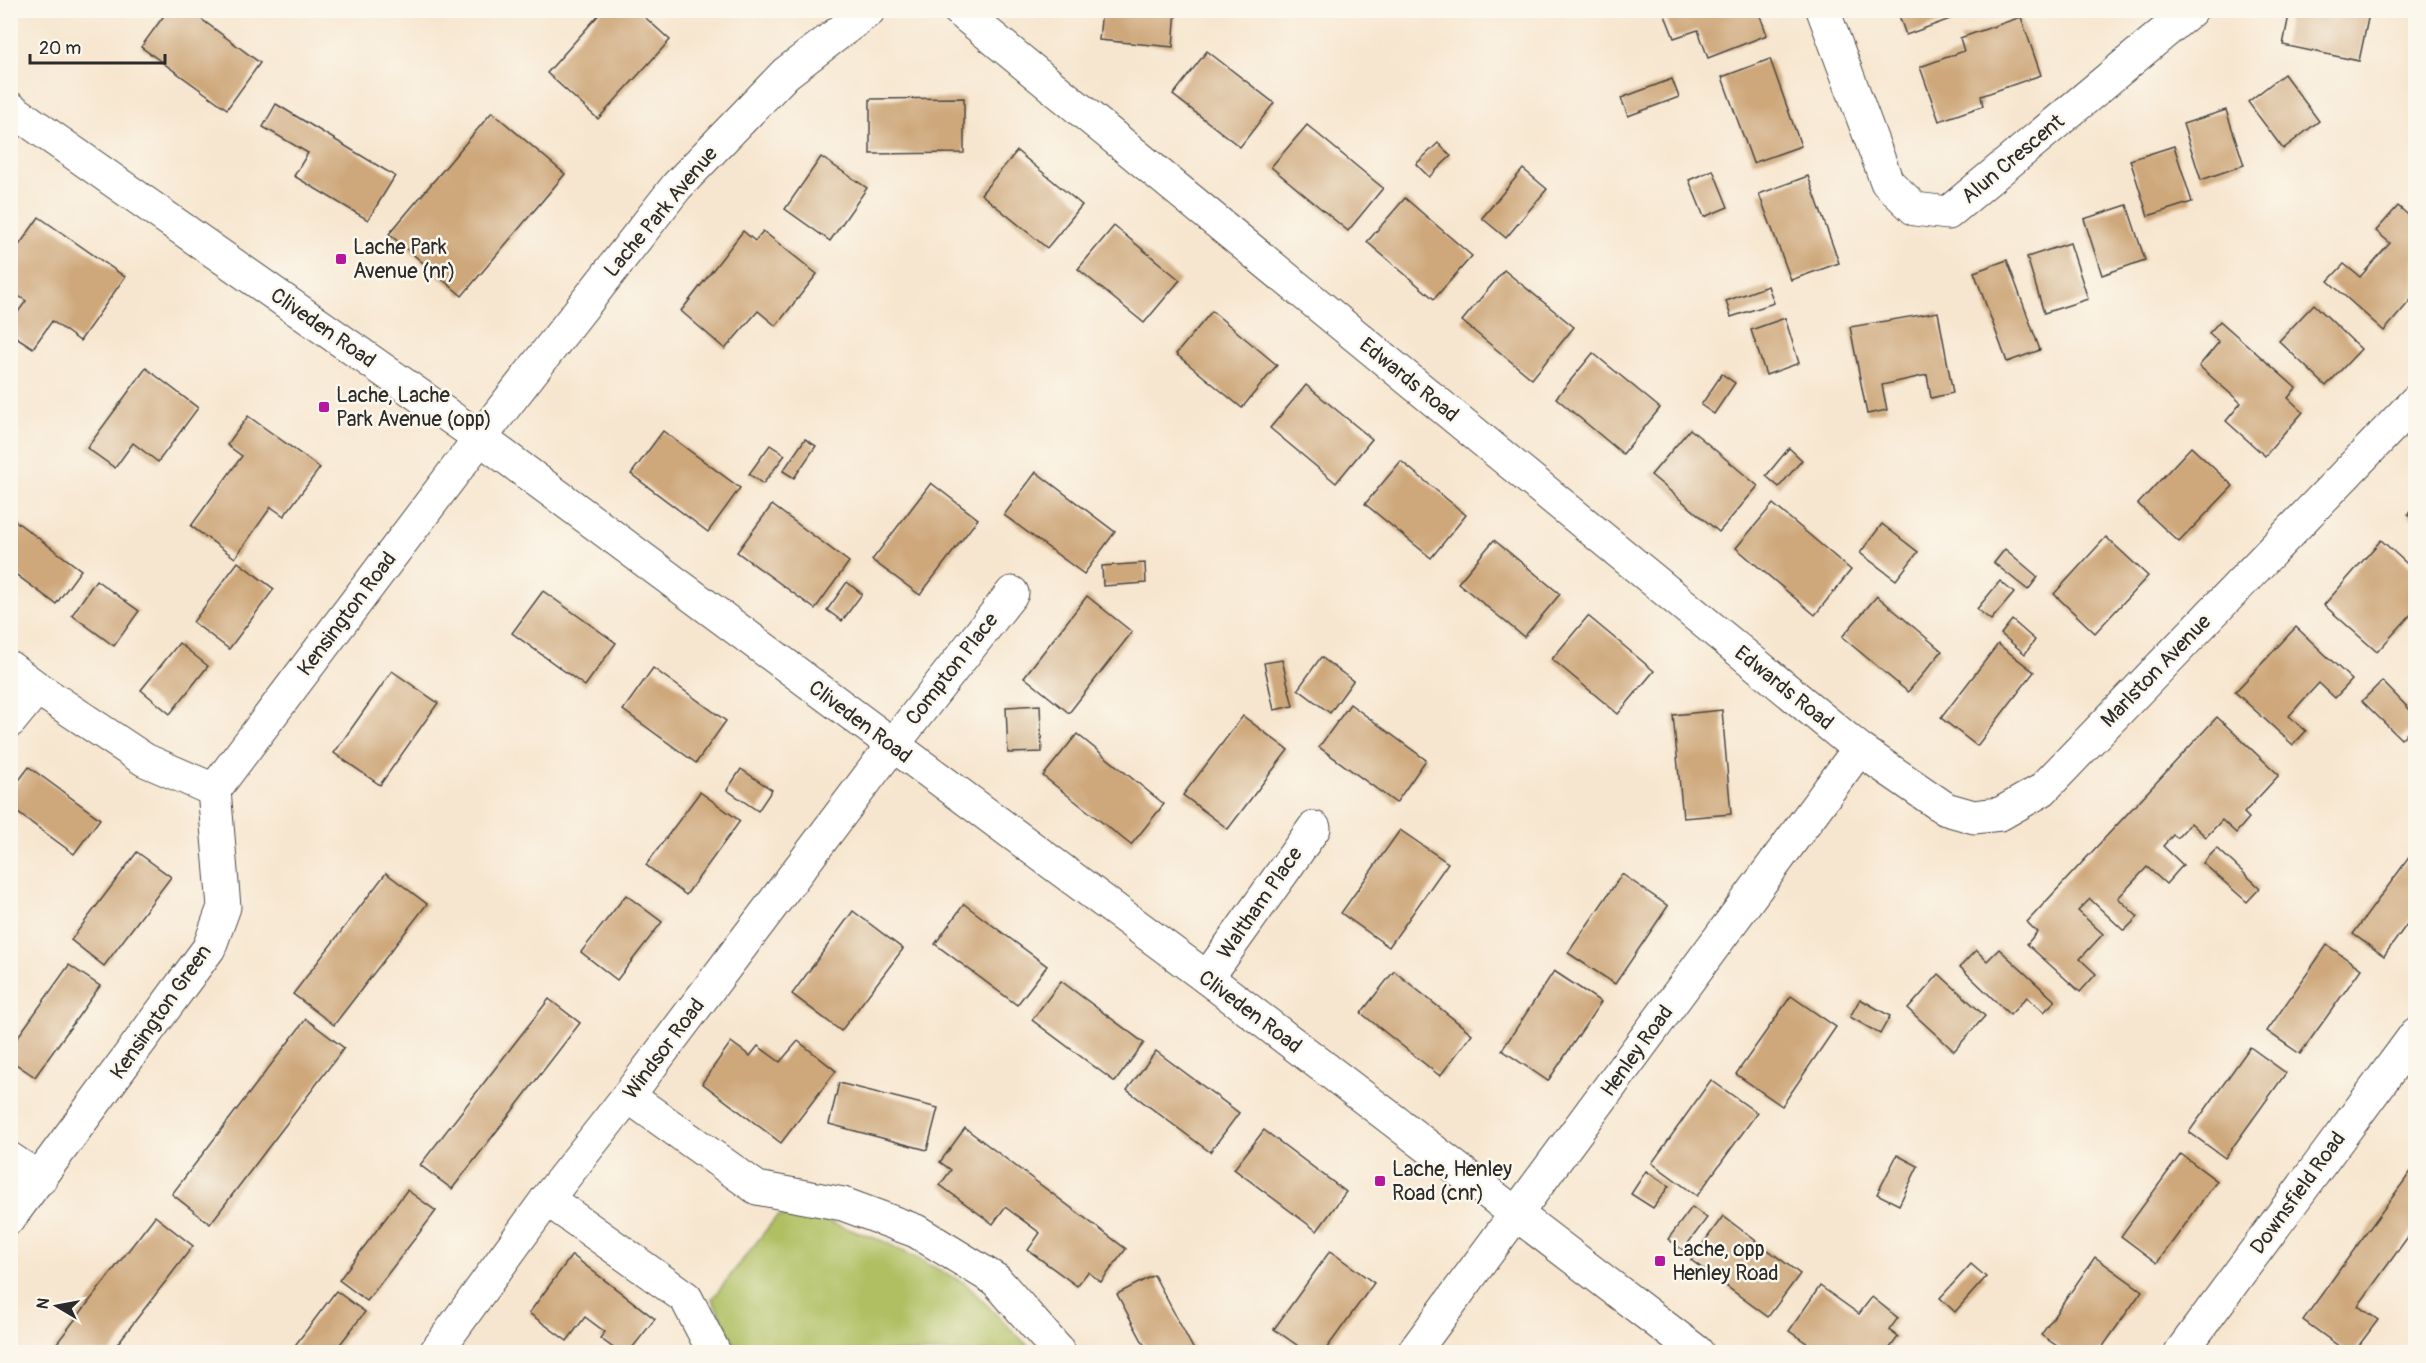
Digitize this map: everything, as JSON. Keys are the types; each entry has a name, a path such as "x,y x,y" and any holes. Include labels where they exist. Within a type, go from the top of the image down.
{"street":[{"name":"Lache Park Avenue","path":"480,438 677,186 786,73 869,10"},
{"name":"Edwards Road","path":"959,10 1859,749"},
{"name":"Alun Crescent","path":"1823,10 1887,182 1915,209 1948,213 2192,10"},
{"name":"Cliveden Road","path":"10,108 480,438 1206,978 1697,1353"},
{"name":"Marlston Avenue","path":"1859,749 1946,809 1974,817 2000,814 2042,790 2415,401"},
{"name":"Kensington Road","path":"214,790 480,438"},
{"name":"Compton Place","path":"892,746 1012,592"},
{"path":"10,668 145,760 214,790"},
{"path":"10,721 37,688"},
{"name":"Windsor Road","path":"435,1353 548,1199 892,746"},
{"name":"Henley Road","path":"1414,1353 1859,749"},
{"name":"Kensington Green","path":"10,1217 209,948 224,907 214,790"},
{"name":"Waltham Place","path":"1206,978 1314,828"},
{"name":"Downsfield Road","path":"2181,1353 2415,1034"},
{"path":"628,1096 757,1188 843,1204 916,1231 996,1280 1059,1353"},
{"path":"10,1159 40,1179"},
{"path":"548,1199 686,1298 714,1353"}],"green space":[{"path":"777,1216 820,1219 883,1241 965,1283 1034,1352 739,1352 712,1299"}],"building":[{"path":"168,10 189,10 260,63 227,109 141,47"},
{"path":"603,10 637,10 670,40 598,119 547,73"},
{"path":"1102,10 1176,10 1173,47 1099,40"},
{"path":"1663,10 1758,10 1767,35 1708,58 1698,30 1674,38"},
{"path":"1897,10 1972,10 1972,11 1906,35"},
{"path":"2290,10 2350,10 2369,14 2359,61 2283,45"},
{"path":"2021,17 2041,75 1981,96 1983,106 1939,121 1920,67 1964,51 1960,38"},
{"path":"1207,51 1274,103 1240,147 1173,95"},
{"path":"1770,59 1801,146 1753,163 1722,77"},
{"path":"2284,74 2319,121 2283,149 2248,102"},
{"path":"1672,79 1679,97 1628,116 1621,98"},
{"path":"964,98 964,153 870,154 870,99"},
{"path":"276,104 395,176 368,220 294,176 308,153 263,127"},
{"path":"2226,110 2244,165 2201,180 2183,124"},
{"path":"492,112 565,174 462,296 389,234"},
{"path":"1307,125 1383,188 1348,231 1271,167"},
{"path":"1438,143 1451,156 1429,177 1416,164"},
{"path":"2174,146 2192,202 2148,216 2130,160"},
{"path":"1017,151 1082,205 1047,248 981,194"},
{"path":"821,157 867,188 830,241 785,209"},
{"path":"1523,169 1547,189 1506,238 1482,218"},
{"path":"1713,170 1728,207 1704,217 1689,180"},
{"path":"1808,176 1839,263 1791,280 1759,194"},
{"path":"1405,198 1472,256 1434,299 1367,242"},
{"path":"2127,205 2145,260 2102,275 2084,219"},
{"path":"2398,206 2415,221 2415,295 2384,331 2328,281 2344,264 2360,277 2390,243 2376,231"},
{"path":"39,217 125,277 80,341 52,321 33,348 10,333 10,323 26,301 10,290 10,258"},
{"path":"1114,226 1180,280 1144,323 1078,269"},
{"path":"743,231 755,241 763,231 817,274 776,326 758,311 725,349 681,311"},
{"path":"2070,243 2088,299 2044,313 2027,257"},
{"path":"2007,260 2040,350 2007,362 1974,272"},
{"path":"1504,270 1574,327 1532,379 1462,321"},
{"path":"1768,286 1774,303 1731,317 1726,301"},
{"path":"2314,304 2361,349 2326,386 2279,341"},
{"path":"1212,311 1277,365 1242,408 1176,354"},
{"path":"1938,312 1953,393 1931,398 1927,375 1882,385 1887,410 1867,414 1850,327"},
{"path":"1785,318 1799,363 1766,375 1751,330"},
{"path":"2220,321 2296,388 2288,398 2303,412 2265,456 2226,421 2241,403 2199,366 2219,342 2209,333"},
{"path":"1593,353 1660,408 1623,454 1556,398"},
{"path":"146,368 198,408 158,462 133,443 115,468 87,448"},
{"path":"1722,374 1735,383 1714,414 1701,405"},
{"path":"1306,385 1372,439 1336,483 1270,428"},
{"path":"248,416 320,468 284,516 271,507 235,558 191,526 242,456 227,445"},
{"path":"1690,429 1758,486 1719,532 1651,475"},
{"path":"663,431 740,488 708,532 631,474"},
{"path":"805,439 816,446 794,478 783,471"},
{"path":"770,445 785,455 763,484 749,474"},
{"path":"2191,447 2233,486 2179,542 2138,504"},
{"path":"1789,448 1802,460 1779,487 1766,476"},
{"path":"1401,461 1466,515 1431,558 1365,504"},
{"path":"1036,472 1115,532 1084,574 1004,515"},
{"path":"931,483 978,519 920,595 872,560"},
{"path":"1773,504 1851,570 1815,615 1736,548"},
{"path":"772,505 849,562 815,609 737,552"},
{"path":"2415,506 2415,521 2408,514"},
{"path":"10,517 81,570 56,604 10,570"},
{"path":"1882,524 1918,552 1896,580 1860,553"},
{"path":"2106,537 2148,576 2095,633 2054,594"},
{"path":"1494,540 1560,594 1524,637 1458,583"},
{"path":"2381,540 2415,571 2415,610 2377,652 2324,605"},
{"path":"2005,549 2038,577 2028,590 1994,563"},
{"path":"238,562 274,589 229,649 193,622"},
{"path":"1145,563 1146,583 1103,586 1102,566"},
{"path":"96,580 139,611 114,646 72,615"},
{"path":"2000,581 2014,593 1991,620 1977,609"},
{"path":"847,582 862,594 842,621 827,610"},
{"path":"543,591 616,643 585,686 512,633"},
{"path":"1087,596 1132,632 1069,713 1024,677"},
{"path":"1877,596 1942,651 1908,692 1842,637"},
{"path":"1588,616 1654,671 1618,714 1552,659"},
{"path":"2012,620 2035,640 2025,654 2001,634"},
{"path":"2296,627 2352,680 2335,698 2319,683 2305,698 2289,716 2306,731 2293,745 2235,692"},
{"path":"179,643 208,666 170,714 141,690"},
{"path":"1998,644 2034,672 1977,746 1941,718"},
{"path":"1321,657 1353,681 1330,713 1298,689"},
{"path":"1282,660 1293,706 1274,710 1264,663"},
{"path":"653,668 726,721 696,763 623,710"},
{"path":"392,671 438,703 380,785 334,753"},
{"path":"2382,681 2415,715 2415,725 2401,739 2362,701"},
{"path":"1350,704 1426,760 1396,803 1319,747"},
{"path":"1040,705 1042,752 1008,753 1006,707"},
{"path":"1722,710 1731,814 1683,818 1673,715"},
{"path":"1243,716 1288,750 1228,829 1183,795"},
{"path":"2217,717 2279,775 2244,813 2249,818 2236,833 2222,820 2206,837 2191,823 2177,838 2173,835 2163,846 2183,865 2166,884 2147,867 2118,898 2138,917 2124,931 2090,899 2078,911 2103,934 2080,959 2096,974 2080,992 2027,944 2037,932 2027,922"},
{"path":"1077,734 1164,804 1131,845 1043,776"},
{"path":"29,767 100,819 74,854 10,807 10,792"},
{"path":"741,769 772,790 758,811 727,790"},
{"path":"700,792 740,821 686,895 646,865"},
{"path":"1400,830 1448,863 1389,947 1341,913"},
{"path":"2217,848 2260,888 2247,902 2203,863"},
{"path":"137,852 171,877 104,966 71,940"},
{"path":"2410,856 2415,860 2415,913 2384,956 2353,934"},
{"path":"386,873 427,904 334,1025 293,994"},
{"path":"1622,874 1668,906 1615,984 1568,953"},
{"path":"626,895 662,922 617,980 581,952"},
{"path":"964,904 1047,966 1017,1005 935,944"},
{"path":"853,911 903,949 841,1031 792,994"},
{"path":"2327,945 2361,969 2300,1054 2267,1031"},
{"path":"1999,949 2055,1001 2044,1012 2027,997 2010,1015 1960,967 1976,950 1987,961"},
{"path":"69,965 100,986 35,1077 10,1060 10,1048"},
{"path":"1394,971 1472,1034 1440,1076 1361,1013"},
{"path":"1554,971 1601,1002 1548,1081 1502,1050"},
{"path":"1939,974 1985,1016 1954,1051 1908,1009"},
{"path":"1061,981 1144,1043 1115,1082 1032,1020"},
{"path":"1791,996 1836,1027 1782,1106 1736,1074"},
{"path":"549,999 580,1023 452,1189 420,1165"},
{"path":"1860,999 1890,1016 1880,1034 1850,1017"},
{"path":"306,1019 344,1048 210,1224 172,1194"},
{"path":"798,1041 836,1071 781,1143 702,1083 731,1042 750,1056 758,1046 780,1062"},
{"path":"2250,1047 2286,1073 2225,1158 2189,1132"},
{"path":"1156,1051 1239,1113 1210,1152 1127,1090"},
{"path":"1711,1080 1757,1113 1697,1196 1652,1163"},
{"path":"839,1083 938,1108 927,1150 829,1124"},
{"path":"965,1128 1126,1249 1101,1282 1088,1272 1077,1286 1028,1250 1040,1233 1005,1207 993,1224 940,1185 951,1170 940,1162"},
{"path":"1264,1130 1346,1192 1317,1231 1234,1169"},
{"path":"2181,1154 2217,1181 2157,1263 2121,1236"},
{"path":"1897,1155 1918,1166 1899,1205 1877,1194"},
{"path":"2415,1166 2415,1227 2358,1306 2378,1320 2354,1352 2347,1352 2303,1320"},
{"path":"1646,1171 1669,1186 1653,1208 1631,1194"},
{"path":"407,1190 436,1211 367,1301 339,1280"},
{"path":"1692,1207 1707,1218 1683,1250 1668,1239"},
{"path":"155,1216 193,1246 111,1352 50,1352"},
{"path":"1723,1216 1800,1274 1768,1317 1691,1260"},
{"path":"1330,1251 1374,1283 1324,1352 1307,1352 1274,1329"},
{"path":"572,1255 655,1319 629,1352 619,1352 600,1338 605,1332 585,1317 567,1341 529,1313"},
{"path":"2095,1257 2142,1291 2099,1352 2066,1352 2041,1335"},
{"path":"1971,1264 1986,1277 1955,1312 1940,1298"},
{"path":"1154,1275 1195,1352 1148,1352 1117,1294"},
{"path":"1820,1286 1859,1314 1872,1297 1898,1318 1889,1330 1898,1337 1887,1352 1820,1352 1789,1331"},
{"path":"336,1291 365,1312 334,1352 290,1352"},
{"path":"1979,1347 1980,1352 1946,1352 1946,1350"}],"place":[{"name":"Lache Park Avenue (nr)","path":"341,259"},
{"name":"Lache, Lache Park Avenue (opp)","path":"324,407"},
{"name":"Lache, Henley Road (cnr)","path":"1380,1181"},
{"name":"Lache, opp Henley Road","path":"1660,1261"}]}
